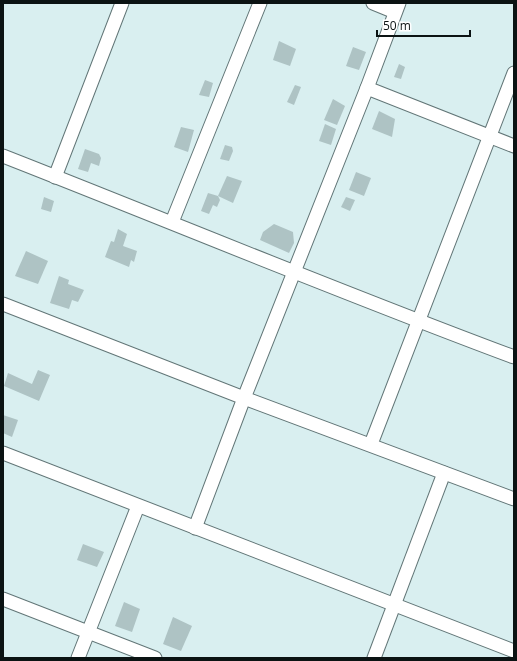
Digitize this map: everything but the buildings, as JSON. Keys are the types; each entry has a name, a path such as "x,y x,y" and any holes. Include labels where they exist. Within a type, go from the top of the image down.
{"street":[{"path":"56,177 122,3"},
{"path":"172,222 260,3"},
{"path":"195,528 244,398 367,88 397,7 373,3"},
{"path":"371,444 514,73"},
{"path":"367,88 514,146"},
{"path":"3,156 172,222 294,273 514,357"},
{"path":"3,304 244,398 371,444 514,499"},
{"path":"3,453 514,652"},
{"path":"374,658 396,605 444,473"},
{"path":"78,658 138,506"},
{"path":"3,599 156,658"}]}
